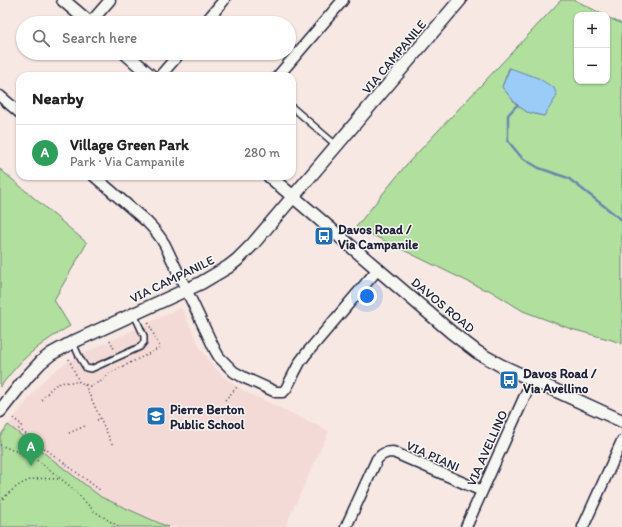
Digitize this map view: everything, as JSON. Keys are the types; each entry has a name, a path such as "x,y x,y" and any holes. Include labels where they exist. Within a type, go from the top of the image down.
{"street":[{"path":"63,0 82,16"},
{"path":"96,16 110,0"},
{"path":"211,16 224,0"},
{"path":"296,55 343,0"},
{"name":"VIA CAMPANILE","path":"0,411 27,377 51,354 134,313 201,283 220,273 237,260 252,245 460,0"},
{"path":"133,60 146,72"},
{"path":"163,72 174,60"},
{"path":"281,72 292,60"},
{"path":"0,96 16,110"},
{"path":"99,180 154,229 165,245 215,350 224,362 234,372 276,392 283,392 286,389 300,362 306,354 378,269"},
{"name":"DAVOS ROAD","path":"274,180 451,332 472,348 500,366 622,421"},
{"name":"VIA AVELLINO","path":"466,527 532,380"},
{"path":"583,527 622,441"},
{"name":"VIA PIANI","path":"346,527 377,460 381,454 386,452 393,452 482,491"}],"lane":[{"path":"296,109 337,145"},
{"path":"73,342 86,368 91,369 140,347 144,342 144,336 134,313"}],"path":[{"path":"145,356 160,348 148,322"},
{"path":"110,340 116,353"},
{"path":"42,400 50,389 62,382 79,382"},
{"path":"84,384 114,446"},
{"path":"225,400 238,386"},
{"path":"13,418 22,425 19,429 100,490"},
{"path":"97,420 101,419"},
{"path":"70,433 85,426"},
{"path":"0,445 35,460 71,487 94,511 119,527"},
{"path":"0,501 26,482 36,479 61,479"}],"shaded area":[{"name":"Pierre Berton Public School","path":"180,308 182,309 200,347 207,358 228,380 244,391 329,431 285,527 168,527 101,497 8,425 38,387 57,369 84,353"}],"green space":[{"path":"561,0 575,0 598,12 574,12 574,84 610,84 610,18 622,24 622,344 571,329 523,311 489,290 483,289 356,227 406,165","holes":["509,68 544,116 527,112 517,105 502,87"]},
{"path":"0,169 87,243 54,300 70,326 27,356 0,387"},
{"path":"8,425 101,497 168,527 0,527 0,436"}],"water":[{"path":"510,68 538,78 554,88 557,96 544,116 527,112 517,105 502,87"}],"waterway":[{"path":"517,105 508,115 508,141 522,158 539,168 568,178 622,220"}],"place":[{"name":"Davos Road / Via Campanile","path":"324,236"},
{"name":"Davos Road / Via Avellino","path":"509,380"},
{"name":"Pierre Berton Public School","path":"156,416"},
{"name":"Village Green Park","path":"31,466"}]}
